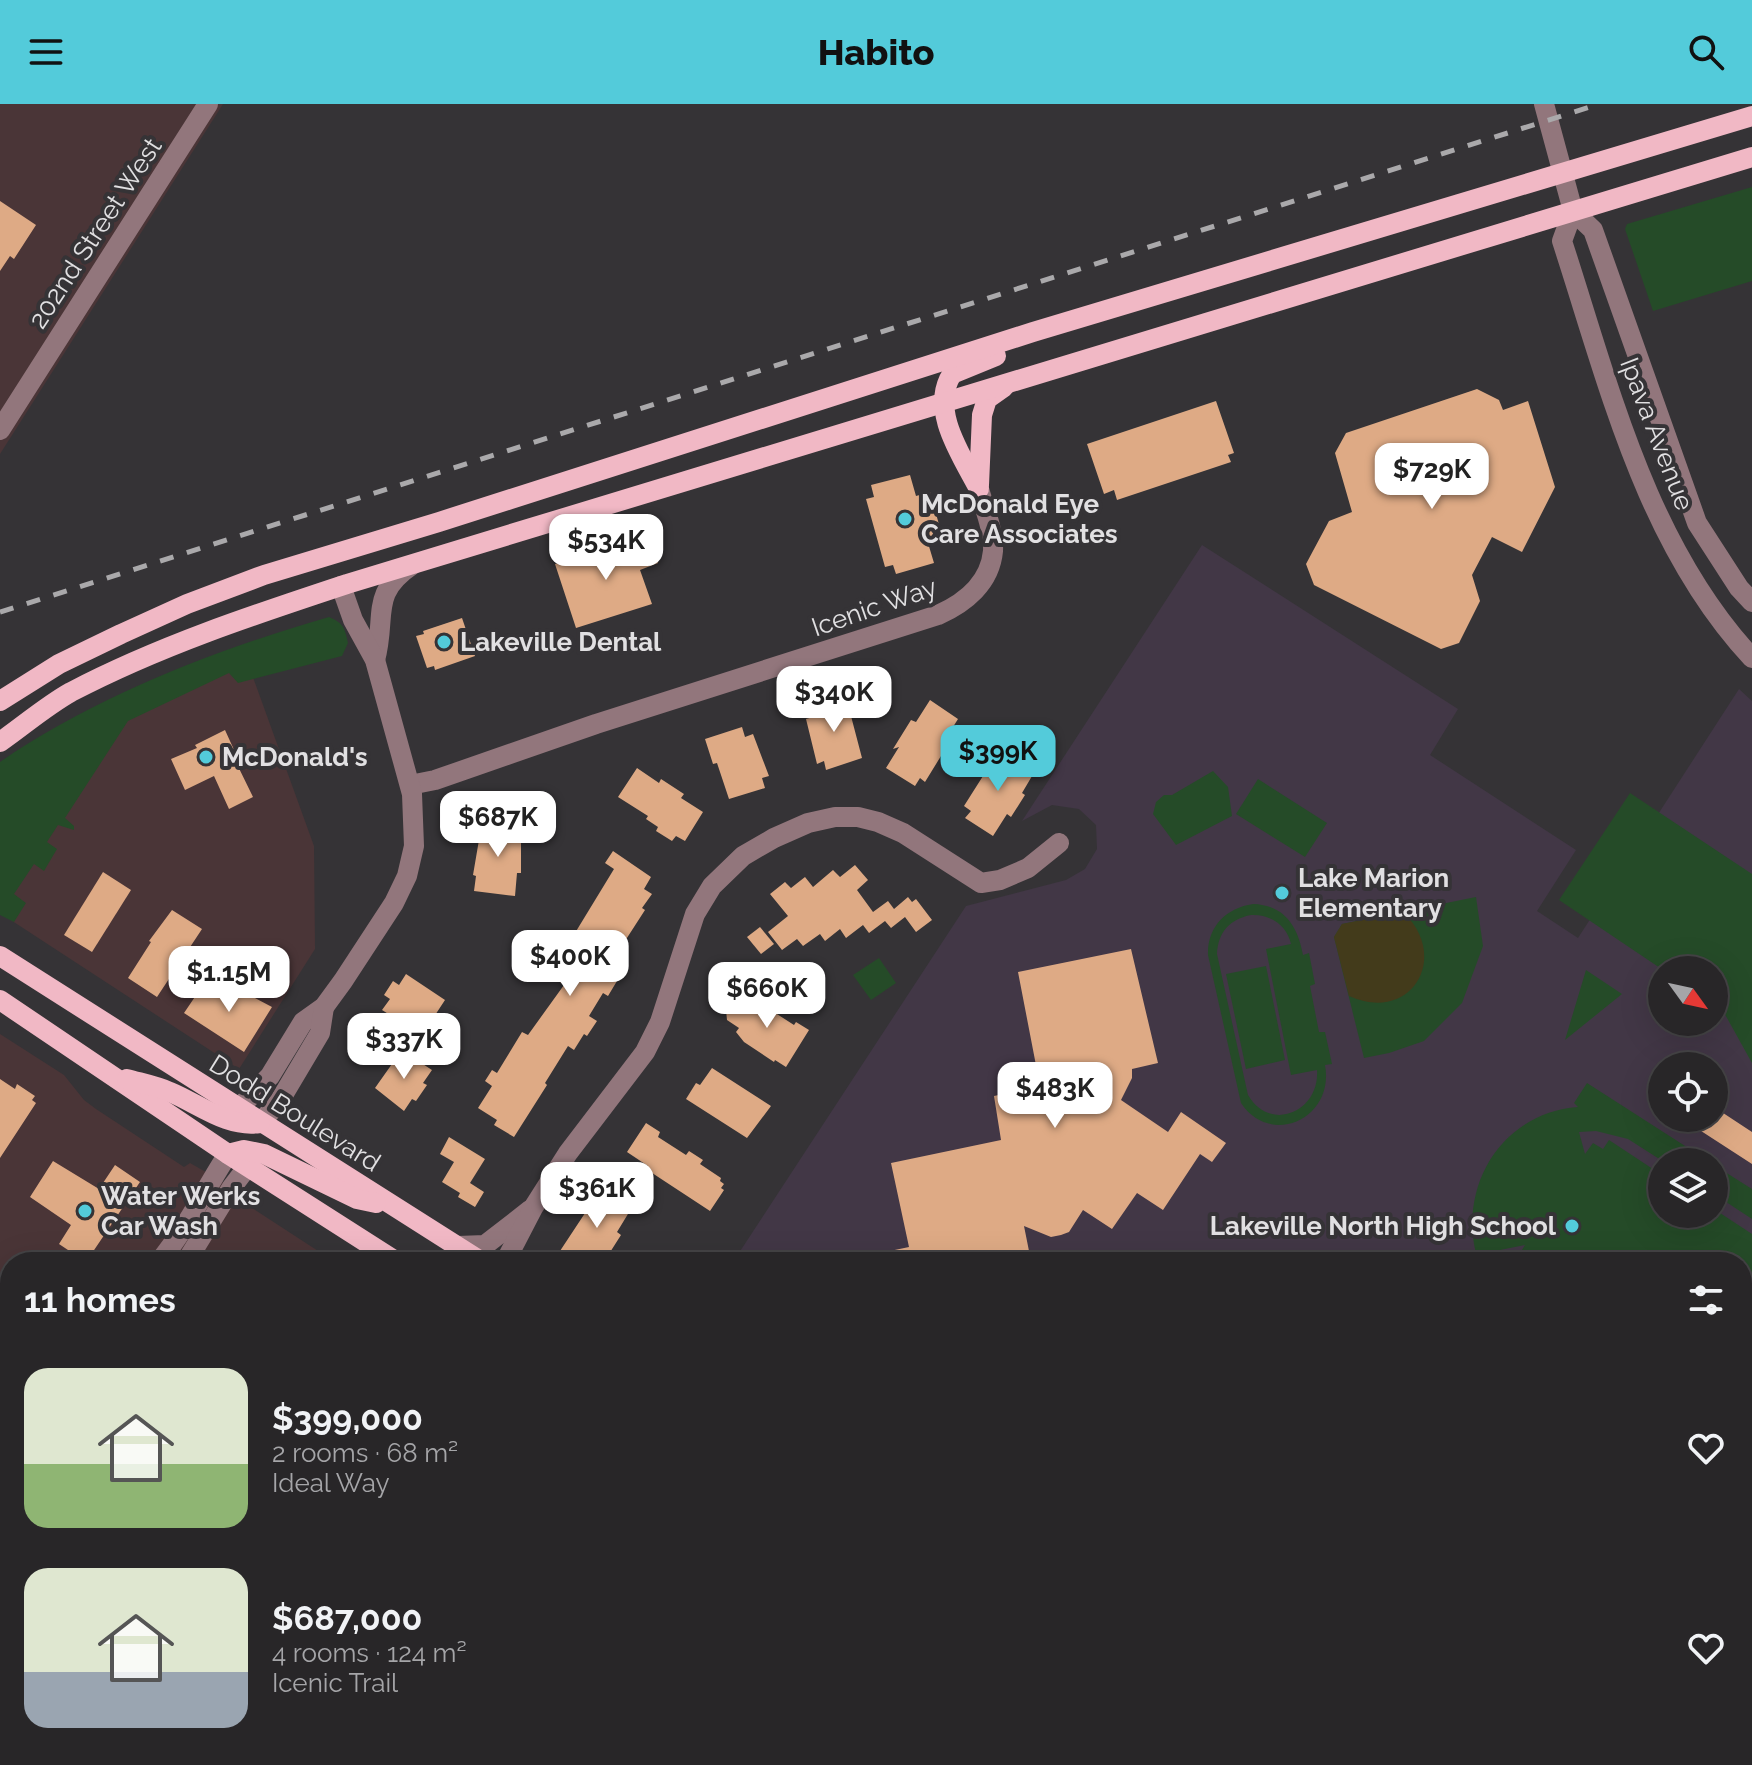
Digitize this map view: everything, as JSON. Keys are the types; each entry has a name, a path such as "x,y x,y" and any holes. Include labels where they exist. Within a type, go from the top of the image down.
{"main road":[{"path":"0,701 59,664 187,604 264,575 1033,332 1752,116"},
{"path":"0,742 68,694 227,623 1752,157"},
{"path":"979,489 946,420 944,392 952,374 998,355 1033,332"},
{"path":"979,489 982,415 987,399 1016,381"},
{"path":"341,586 341,573 348,562 359,554 383,548 417,529"},
{"name":"Dodd Boulevard","path":"0,956 467,1252"},
{"path":"0,1000 228,1154 381,1252"},
{"path":"108,1074 168,1090 231,1121 260,1123"},
{"path":"228,1154 244,1150 264,1154 357,1199 403,1212"}],"street":[{"name":"202nd Street West","path":"0,430 208,104"},
{"name":"Ipava Avenue","path":"1544,104 1573,211 1593,230 1697,523 1739,588 1752,602"},
{"name":"Ipava Avenue","path":"1573,211 1562,241 1637,467 1680,559 1728,632 1752,658"},
{"name":"Icenic Way","path":"410,785 435,780 596,724 955,608 980,587 993,551 979,489"},
{"path":"375,660 381,637 385,590 393,578 414,564"},
{"path":"239,1108 270,1076 303,1022 324,1007 394,903 407,876 414,846 410,785 375,660 353,620 341,586"},
{"path":"510,1252 533,1208 575,1142 645,1052 660,1022 695,914 712,886 743,856 808,823 835,817 858,817 903,833 981,883 1000,880 1028,868 1059,843"},
{"path":"260,1123 279,1102 320,1033 324,1007"},
{"path":"166,1252 203,1199 211,1186 212,1176 228,1154"},
{"path":"192,1252 248,1166"},
{"path":"458,1246 485,1245 533,1208"}],"shaded area":[{"path":"0,104 223,104 0,454"},
{"name":"Lake Marion Elementary","path":"1202,545 1458,709 1430,755 1576,850 1537,911 1578,938 1739,689 1752,701 1752,1252 740,1252 966,906 1066,880 1085,869 1097,849 1096,825 1079,809 1052,805 1022,821"},
{"path":"246,658 314,846 315,949 239,1069 0,913 123,715"},
{"path":"0,1034 64,1075 84,1100 96,1109 184,1167 190,1163 246,1195 246,1204 320,1252 0,1252"}],"green space":[{"path":"1752,187 1752,281 1653,311 1625,229 1627,224"},
{"path":"329,617 341,624 346,634 348,643 342,656 238,683 229,673 128,721 65,818 74,830 58,825 47,842 57,849 44,871 34,864 14,894 26,903 14,922 0,915 0,762 76,716 159,677 244,644"},
{"path":"1213,771 1228,787 1232,816 1176,845 1153,814 1156,802"},
{"path":"1258,779 1327,823 1305,857 1236,814"},
{"path":"1630,793 1752,874 1752,1063 1728,1020 1728,956 1648,956 1648,960 1559,900"},
{"path":"1476,897 1483,946 1462,1003 1424,1041 1364,1058 1334,937 1342,924"},
{"path":"1264,905 1282,913 1298,935 1303,955 1309,953 1315,984 1310,986 1319,1032 1325,1032 1332,1064 1325,1065 1325,1084 1320,1100 1311,1112 1298,1121 1283,1125 1268,1124 1241,1103 1208,955 1211,936 1220,920 1243,906","holes":["1258,915 1282,926 1291,944 1266,949 1291,1075 1317,1070 1311,1097 1292,1112 1280,1115 1257,1107 1248,1095 1217,954 1220,939 1231,923"]},
{"path":"879,958 896,983 871,1000 853,975"},
{"path":"1266,966 1285,1060 1246,1069 1226,974"},
{"path":"1586,970 1622,994 1565,1040"},
{"path":"1587,1083 1648,1122 1648,1132 1663,1132 1688,1148 1648,1148 1648,1152 1628,1139 1596,1131 1579,1132 1585,1154 1593,1143 1603,1149 1609,1140 1648,1166 1648,1228 1728,1228 1728,1218 1752,1234 1752,1252 1521,1252 1525,1245 1501,1252 1476,1252 1473,1207 1479,1182 1490,1159 1506,1139 1526,1123 1550,1112 1578,1107 1574,1103"},
{"path":"1728,1174 1752,1189 1752,1219 1728,1203"}],"sand":[{"path":"1403,912 1417,930 1424,948 1423,966 1417,981 1406,994 1390,1001 1371,1002 1349,996 1334,937 1342,924"}],"building":[{"path":"0,201 36,225 14,259 10,256 0,271"},
{"path":"1477,389 1499,400 1503,410 1528,401 1555,487 1522,552 1492,537 1472,575 1480,601 1459,643 1441,649 1314,585 1306,564 1329,521 1352,512 1335,453 1346,433"},
{"path":"1216,401 1234,453 1228,455 1231,462 1117,500 1114,490 1104,494 1087,444"},
{"name":"McDonald Eye Care Associates","path":"910,475 916,496 930,492 943,539 928,543 934,563 896,574 893,565 885,567 866,499 874,497 871,485"},
{"path":"630,539 634,551 652,545 658,563 640,570 652,604 576,628 555,564"},
{"name":"Lakeville Dental","path":"462,618 475,656 435,670 434,666 427,668 416,636"},
{"path":"846,697 862,758 826,770 824,761 817,764 806,719 813,717 810,709"},
{"path":"930,700 958,719 953,727 957,730 925,782 920,778 915,786 886,768 899,747 893,749 911,720 916,722"},
{"path":"742,727 745,737 753,734 769,776 762,778 765,788 729,799 705,739"},
{"path":"225,730 235,752 232,754 253,797 229,809 214,776 185,790 171,759 197,748 195,745"},
{"path":"1007,753 1035,771 1011,817 1007,814 993,836 965,818 971,811 964,806 995,757 1001,761"},
{"path":"637,768 659,783 661,779 684,794 681,798 703,812 685,841 676,836 672,841 656,831 658,827 646,819 648,816 618,797"},
{"path":"489,806 503,808 514,837 521,838 521,873 517,873 515,896 474,891 476,876 473,875 480,834 499,835"},
{"path":"613,851 651,877 644,889 652,894 614,958 621,962 612,978 617,981 608,996 603,993 589,1016 597,1021 574,1050 568,1046 514,1137 494,1125 497,1120 478,1108 492,1086 485,1081 492,1070 497,1073 522,1032 528,1035 564,985 560,982 562,979 554,975 562,962 566,965 583,938 575,933 614,869 605,863"},
{"path":"855,865 868,880 857,890 873,912 888,901 894,909 908,897 912,902 916,899 932,920 916,932 905,917 891,928 885,921 869,933 863,925 846,938 840,929 825,941 820,934 803,946 797,939 782,950 768,932 788,916 770,894 785,882 791,888 805,877 813,887 833,870 840,877"},
{"path":"103,872 131,890 92,952 64,935"},
{"path":"172,910 202,929 157,997 128,978 149,941"},
{"path":"760,927 774,944 761,954 747,937"},
{"path":"1131,949 1158,1063 1132,1069 1132,1078 1121,1100 1168,1132 1181,1112 1226,1143 1212,1162 1200,1154 1163,1210 1137,1193 1112,1229 1083,1210 1069,1232 1061,1235 1051,1237 1024,1226 1029,1251 1025,1252 885,1252 909,1247 891,1163 1001,1140 994,1096 1040,1086 1018,972"},
{"path":"406,974 445,1000 422,1035 382,1010 390,999 384,995 393,981 399,985"},
{"path":"205,982 227,995 234,987 272,1007 244,1052 184,1013"},
{"path":"750,991 768,1003 766,1007 794,1025 796,1022 809,1030 786,1067 744,1042 736,1032 739,1028 727,1020 726,1010 735,1007 738,1010"},
{"path":"399,1054 409,1061 412,1057 432,1070 423,1083 427,1085 404,1111 375,1088"},
{"path":"712,1068 771,1106 747,1138 686,1099 696,1083 700,1085"},
{"path":"0,1079 15,1089 17,1084 35,1096 32,1100 36,1103 0,1158"},
{"path":"1728,1116 1752,1132 1752,1164 1703,1132 1728,1132"},
{"path":"646,1123 660,1132 658,1137 686,1155 689,1151 703,1160 700,1164 721,1178 724,1184 721,1188 724,1190 710,1211 646,1169 648,1166 627,1152"},
{"path":"449,1137 485,1159 470,1183 484,1192 475,1207 442,1182 454,1162 440,1154"},
{"name":"Water Werks Car Wash","path":"53,1161 99,1189 115,1165 140,1182 93,1252 71,1252 59,1244 71,1225 30,1197"},
{"path":"589,1191 604,1201 608,1195 631,1209 617,1232 621,1235 610,1252 560,1251 591,1204"}],"railway":[{"path":"0,612 1599,104"}],"place":[{"name":"McDonald Eye Care Associates","path":"905,519"},
{"name":"Lakeville Dental","path":"444,642"},
{"name":"McDonald's","path":"206,757"},
{"name":"Lake Marion Elementary","path":"1282,893"},
{"name":"Water Werks Car Wash","path":"85,1211"},
{"name":"Lakeville North High School","path":"1572,1226"}]}
